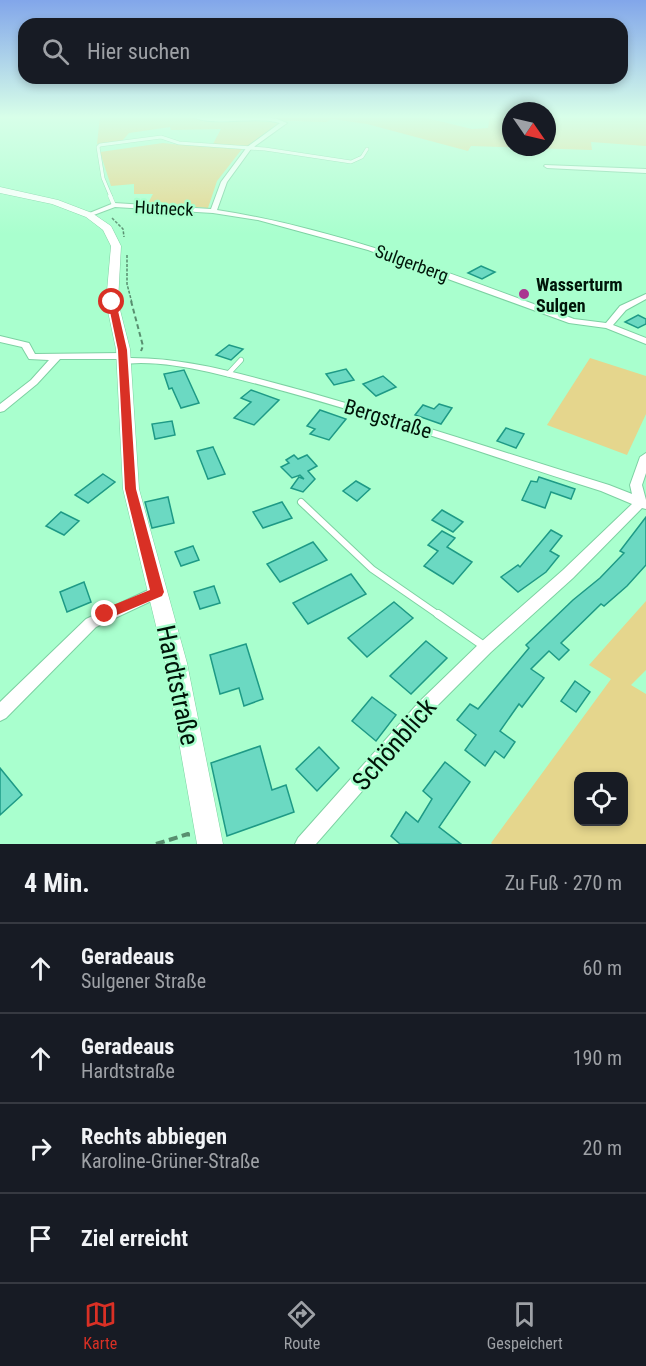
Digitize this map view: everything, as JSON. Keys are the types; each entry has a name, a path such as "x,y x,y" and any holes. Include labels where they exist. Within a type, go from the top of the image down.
{"main road":[{"path":"0,190 93,213"},
{"name":"Hardtstraße","path":"93,213 107,228 116,246 112,302 127,357 131,489 176,663 210,844"}],"street":[{"name":"Hutneck","path":"93,213 114,205 213,211 224,182 244,155"},
{"path":"547,166 646,171"},
{"name":"Sulgerberg","path":"213,211 258,218 371,248 572,321 608,326 646,341"},
{"path":"608,326 623,308 646,296"},
{"path":"0,339 11,342"},
{"path":"0,349 11,342"},
{"name":"Bergstraße","path":"11,342 26,345 32,357 127,357 182,364 228,374 453,438 605,488 643,504"},
{"path":"0,410 34,382 56,358"},
{"path":"643,504 636,484 646,457"},
{"name":"Schönblick","path":"304,844 426,706 486,647 643,504"},
{"path":"0,713 91,623 157,592"}],"lane":[{"name":"Hutneck","path":"99,155 103,178 114,205"},
{"name":"Hutneck","path":"303,155 351,162 363,155"},
{"path":"228,374 241,360"},
{"path":"301,502 372,569 486,647"}],"path":[{"path":"93,213 116,219 123,229 125,239"},
{"path":"126,247 129,263 127,284 143,346 127,357"},
{"path":"156,844 188,834 190,844"}],"shaded area":[{"path":"101,155 237,155 217,181 208,208 148,203 153,194 134,194 134,184 111,186"},
{"path":"590,358 646,376 646,414 627,455 547,425"},
{"path":"646,601 646,670 631,685 646,694 646,844 492,844 491,843 611,679 589,665"}],"building":[{"path":"481,266 495,272 482,279 468,273"},
{"path":"638,315 646,319 646,324 638,328 625,322"},
{"path":"229,345 243,349 231,360 216,355"},
{"path":"346,369 354,380 334,385 326,374"},
{"path":"184,370 199,403 181,408 172,388 169,389 164,374"},
{"path":"383,376 396,387 376,396 363,384"},
{"path":"251,390 279,400 254,425 234,418 251,402 241,398"},
{"path":"439,404 452,408 441,424 415,415 423,405 434,409"},
{"path":"320,410 346,419 329,440 310,434 315,429 307,426"},
{"path":"172,421 175,435 155,439 152,424"},
{"path":"506,428 524,434 516,448 497,441"},
{"path":"213,447 225,474 208,479 197,451"},
{"path":"294,455 298,459 307,455 317,466 308,471 315,479 303,492 291,488 299,477 304,479 300,475 292,478 281,467 289,463 286,460"},
{"path":"103,474 115,482 88,503 75,495"},
{"path":"539,477 575,489 571,499 551,492 545,508 522,500 531,481 537,482"},
{"path":"356,481 370,489 357,501 343,491"},
{"path":"168,497 174,523 152,528 145,502"},
{"path":"282,502 292,518 263,528 253,512"},
{"path":"442,510 463,522 453,532 432,520"},
{"path":"61,512 79,521 64,535 46,526"},
{"path":"646,517 646,565 627,586 604,606 601,604 561,643 569,650 559,660 549,651 531,669 544,678 522,707 519,704 500,731 515,742 504,758 495,751 485,766 465,750 476,735 457,720 470,704 478,709 529,648 526,645 573,600 600,578 624,553 620,551"},
{"path":"551,530 562,536 550,551 559,556 546,572 518,592 501,577 518,565 520,567"},
{"path":"442,531 455,538 447,547 472,562 453,584 424,566 438,551 428,545"},
{"path":"313,542 327,560 280,582 267,564"},
{"path":"193,546 199,560 181,566 175,552"},
{"path":"351,574 366,594 308,624 293,603"},
{"path":"84,582 91,602 67,612 60,592"},
{"path":"214,586 220,603 200,609 194,592"},
{"path":"394,602 413,618 367,657 348,638"},
{"path":"426,641 447,658 411,694 390,676"},
{"path":"246,644 263,699 244,706 239,688 220,694 210,655"},
{"path":"575,681 590,692 576,712 561,701"},
{"path":"372,697 396,715 376,741 352,721"},
{"path":"260,746 272,790 286,785 294,812 227,836 211,763"},
{"path":"319,747 339,768 317,791 296,769"},
{"path":"445,762 470,782 439,827 461,844 400,844 391,836 406,812 418,822 432,799 423,791"},
{"path":"0,768 22,795 0,815"}],"place":[{"name":"Wasserturm Sulgen","path":"524,294"}],"route":[{"path":"105,614 157,592 131,489 123,350 112,302"}]}
